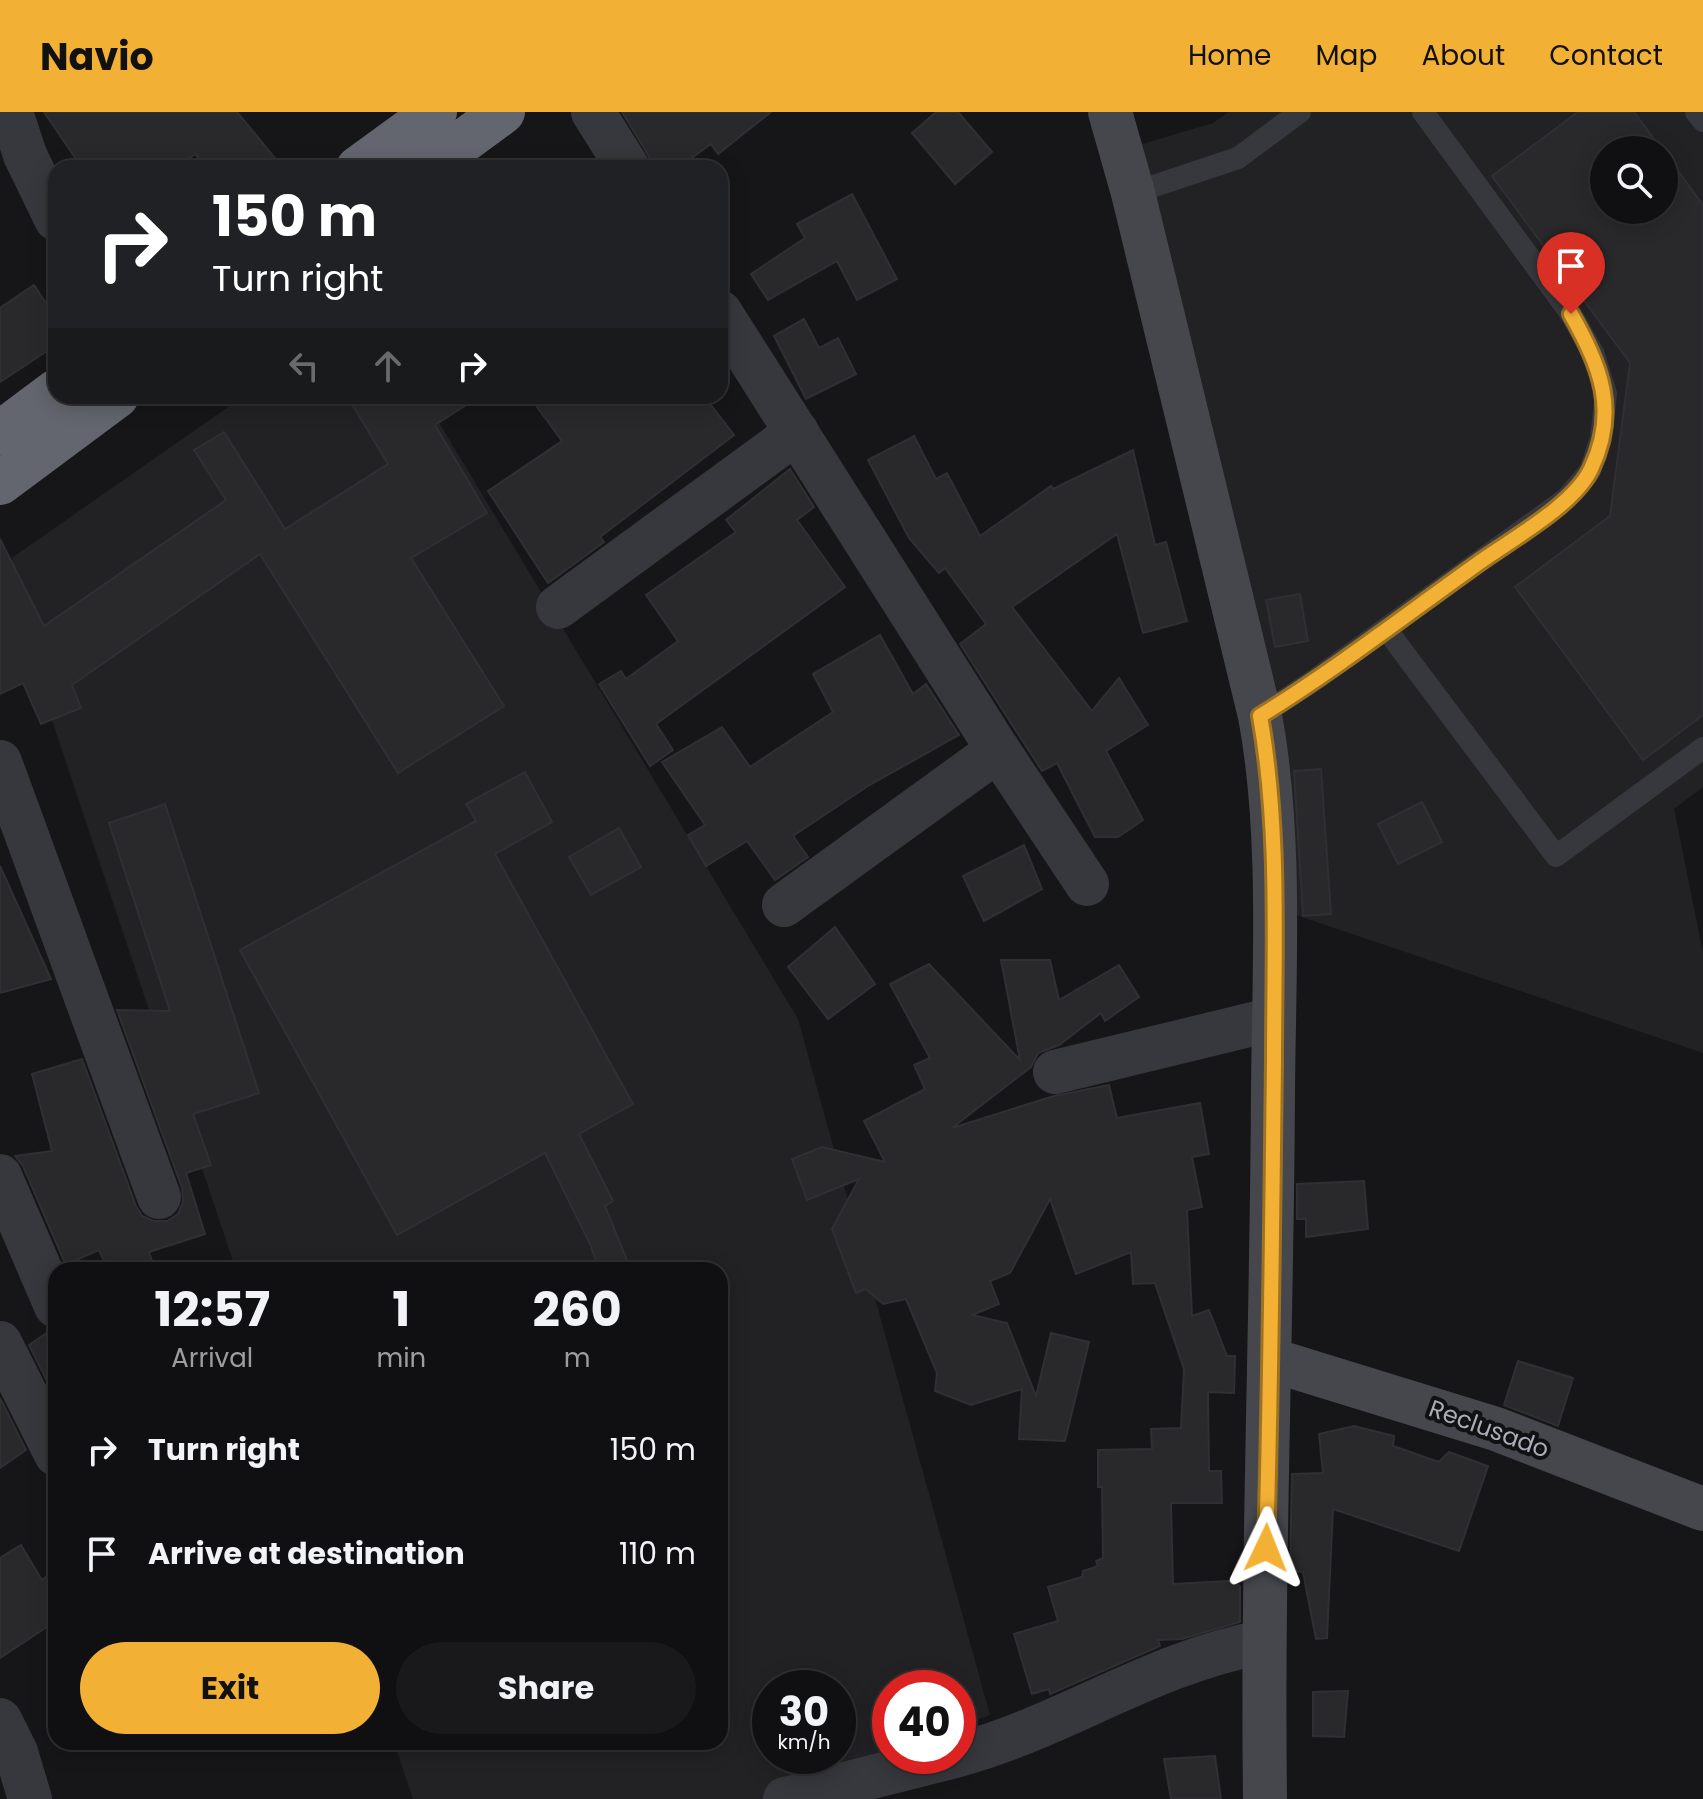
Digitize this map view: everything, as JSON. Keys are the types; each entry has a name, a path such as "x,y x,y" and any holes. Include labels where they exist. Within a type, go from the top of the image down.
{"highway":[{"path":"369,160 435,112"},
{"path":"438,160 503,112"},
{"path":"0,433 48,397"},
{"path":"0,483 106,404"}],"street":[{"path":"11,112 25,155 48,202"},
{"path":"593,112 623,160"},
{"path":"1110,112 1133,193 1260,716 1271,813 1274,1019 1272,1360 1263,1642 1265,1799"},
{"path":"728,324 998,750 1087,884"},
{"path":"558,607 797,432"},
{"path":"784,905 998,750"},
{"path":"0,762 159,1197"},
{"path":"1055,1072 1274,1019"},
{"path":"0,1176 48,1287"},
{"path":"0,1343 48,1438"},
{"name":"Reclusado","path":"1272,1360 1496,1429 1703,1509"},
{"path":"976,1749 1032,1728 1167,1668 1263,1642"},
{"path":"0,1720 16,1752 30,1799"},
{"path":"785,1799 884,1774"}],"lane":[{"path":"1133,193 1238,158 1300,112"},
{"path":"1260,716 1567,498 1590,471 1601,438 1606,394 1594,355 1571,314 1423,112"},
{"path":"1696,112 1703,121"},
{"path":"1386,629 1556,856 1703,748"}],"shaded area":[{"path":"1229,112 1703,112 1703,787 1674,809 1703,953 1703,1053 1296,915 1139,145 1213,123"},
{"path":"233,404 428,404 798,1019 990,1715 976,1720 976,1670 872,1670 872,1761 856,1768 856,1670 752,1670 752,1774 840,1774 778,1799 413,1799 397,1750 728,1750 728,1262 233,1262 7,586 13,557"}],"building":[{"path":"44,112 237,112 276,160 200,160 195,154 187,160 77,160"},
{"path":"622,112 771,112 718,154 711,144 689,160 651,160"},
{"path":"936,112 958,112 992,152 955,184 912,133"},
{"path":"1578,112 1634,112 1652,136 1590,136 1590,224 1678,224 1678,171 1703,205 1703,715 1643,760 1515,587 1610,516 1630,363 1492,176"},
{"path":"852,194 897,279 857,300 837,261 768,300 751,274 805,238 797,224"},
{"path":"34,285 48,306 48,350 0,382 0,308"},
{"path":"804,319 819,348 838,338 856,374 806,399 774,336"},
{"path":"352,404 468,404 435,425 487,513 411,558 504,706 398,773 260,554 72,685 81,708 41,724 23,683 0,694 0,539 44,626 226,500 194,450 224,432 285,529 388,464"},
{"path":"535,404 710,404 734,435 600,537 604,542 548,583 488,491 562,441"},
{"path":"914,436 936,479 947,473 980,536 1051,486 1053,489 1133,450 1155,545 1166,542 1187,621 1143,633 1117,534 1012,607 1092,711 1119,678 1148,725 1106,751 1143,820 1118,837 1095,837 1057,763 1042,771 960,644 986,624 945,568 939,573 909,538 868,460"},
{"path":"790,469 814,507 797,520 845,587 656,724 673,750 650,766 599,684 621,671 626,679 678,641 646,595 736,532 726,520"},
{"path":"1300,594 1308,641 1275,647 1266,600"},
{"path":"880,635 913,694 926,684 959,735 868,786 793,836 808,857 775,880 747,841 706,866 688,835 705,825 662,762 722,727 750,767 833,712 813,674"},
{"path":"1321,769 1331,914 1303,916 1294,771"},
{"path":"525,772 552,822 495,854 633,1104 579,1134 613,1201 605,1206 628,1262 596,1262 545,1153 397,1235 240,950 476,821 466,804"},
{"path":"1422,802 1442,842 1398,864 1378,824"},
{"path":"165,804 259,1093 193,1114 211,1165 186,1173 205,1234 149,1252 152,1261 104,1261 99,1250 74,1261 64,1261 23,1166 15,1156 52,1151 32,1074 82,1059 142,1216 154,1221 167,1221 178,1214 183,1202 182,1188 117,1010 170,1011 109,823"},
{"path":"619,828 641,867 591,895 569,857"},
{"path":"1024,845 1042,889 984,921 963,876"},
{"path":"0,866 51,979 0,993"},
{"path":"835,927 875,984 828,1019 788,967"},
{"path":"1001,960 1050,960 1059,1000 1119,965 1139,997 1105,1021 1101,1013 1059,1045 1038,1053 1031,1067 952,1128 1054,1096 1109,1085 1117,1118 1200,1103 1209,1154 1192,1157 1202,1207 1187,1210 1192,1316 1209,1310 1227,1356 1235,1356 1234,1393 1208,1392 1209,1471 1221,1471 1222,1503 1171,1503 1173,1584 1229,1581 1240,1586 1240,1622 1182,1639 1158,1640 1160,1646 1050,1694 1049,1689 1032,1694 1014,1634 1058,1621 1048,1587 1082,1577 1083,1571 1098,1566 1096,1561 1103,1558 1098,1450 1152,1449 1151,1429 1181,1428 1184,1369 1155,1283 1133,1284 1131,1252 1076,1274 1050,1199 1010,1273 990,1281 999,1304 972,1315 1007,1323 1036,1396 1051,1333 1089,1342 1065,1441 1019,1439 1022,1389 971,1405 935,1391 937,1373 906,1299 883,1304 866,1289 856,1293 832,1229 859,1179 807,1200 792,1159 822,1147 885,1162 864,1121 925,1089 914,1065 930,1058 890,984 929,964 1020,1060"},
{"path":"1364,1181 1368,1229 1306,1237 1306,1219 1297,1219 1297,1184"},
{"path":"48,1332 48,1383 29,1345"},
{"path":"1518,1361 1573,1378 1558,1426 1504,1405"},
{"path":"0,1398 26,1450 0,1468"},
{"path":"1354,1426 1394,1436 1393,1446 1439,1462 1449,1452 1488,1466 1459,1551 1333,1509 1327,1638 1316,1639 1303,1572 1290,1570 1292,1474 1323,1473 1319,1434"},
{"path":"21,1545 42,1580 46,1577 48,1626 0,1658 0,1558"},
{"path":"1348,1691 1344,1737 1313,1736 1313,1692"},
{"path":"1215,1756 1221,1799 1171,1799 1164,1759"}],"route":[{"path":"1266,1548 1272,1360 1274,1019 1270,779 1260,716 1519,534 1567,498 1590,471 1601,438 1606,394 1594,355 1571,314"}]}
